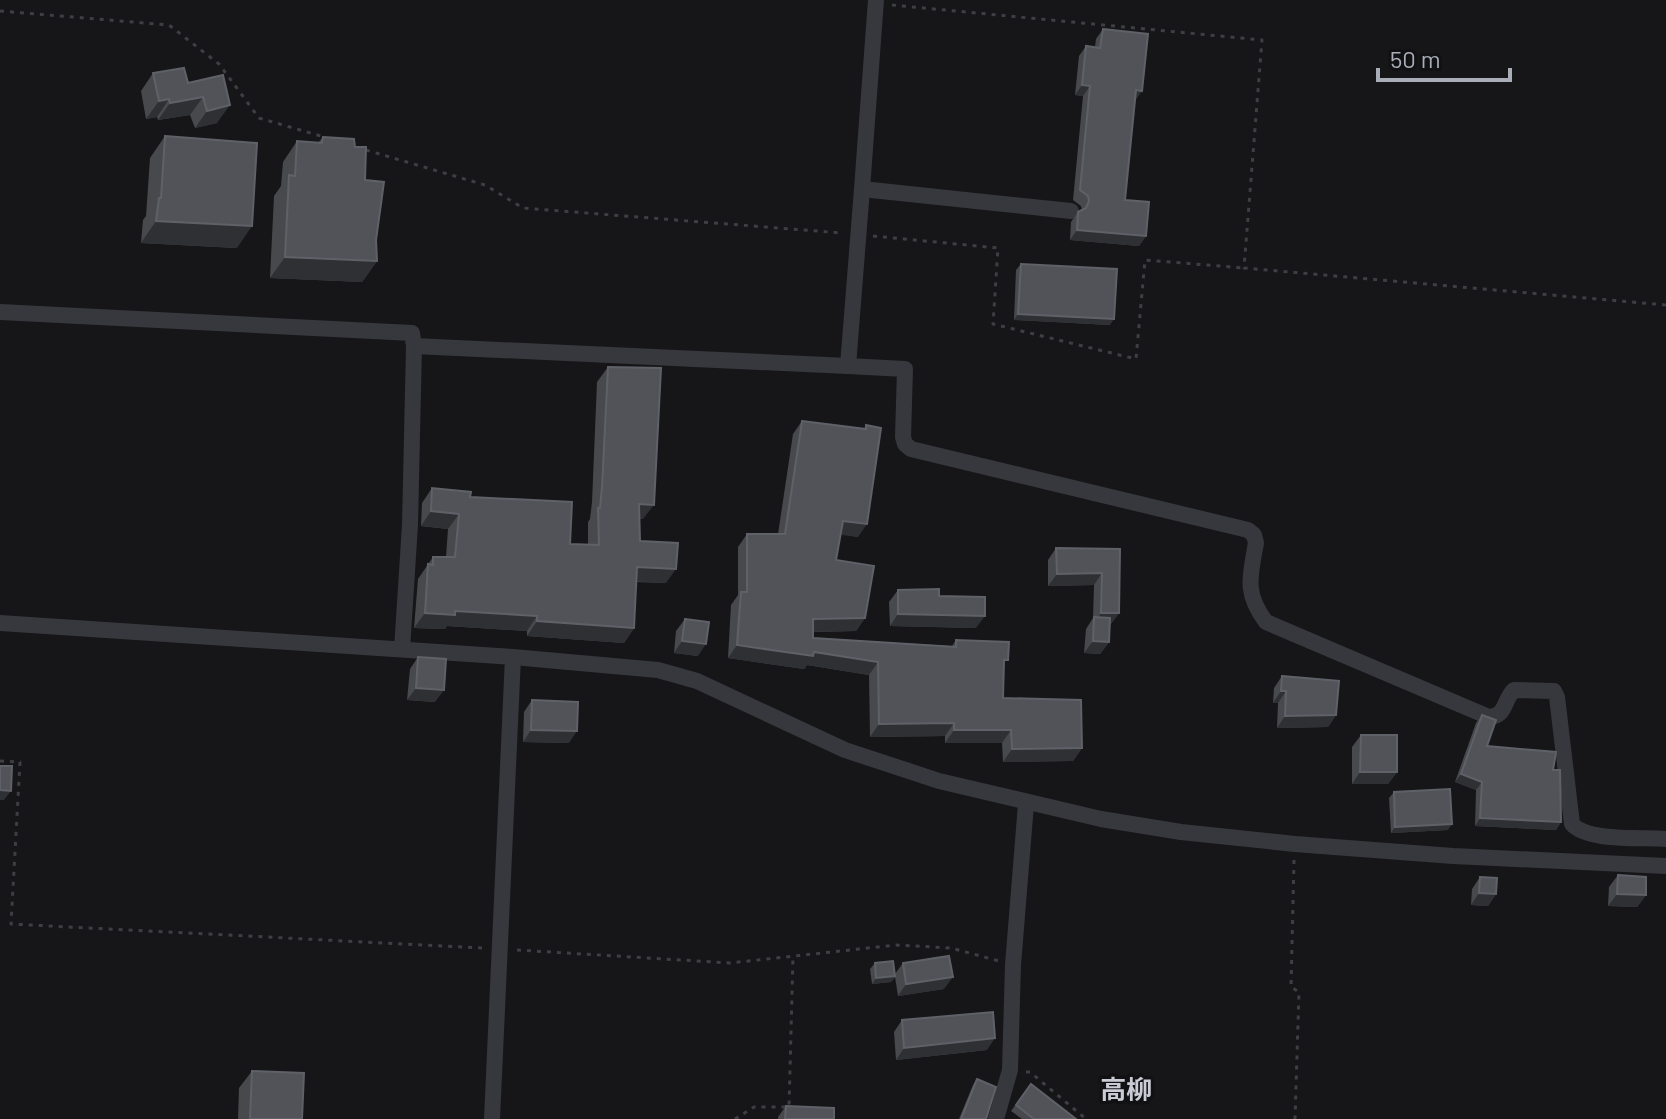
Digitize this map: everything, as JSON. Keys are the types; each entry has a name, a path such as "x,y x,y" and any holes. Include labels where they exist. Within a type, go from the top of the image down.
{"street":[{"path":"848,366 876,2"},
{"path":"862,189 1071,211"},
{"path":"0,312 412,333 410,525 402,649"},
{"path":"414,346 905,369 903,437 911,449 1248,530 1254,535 1256,543 1250,592 1266,622 1489,717 1503,712 1514,690 1554,691 1572,824 1578,831 1591,835 1666,839"},
{"path":"0,623 402,649 658,670 697,681 845,750 939,781 1026,804 1101,819 1181,832 1295,844 1453,856 1666,866"},
{"path":"492,1119 513,657"},
{"path":"996,1119 1001,1112 1010,1070 1013,965 1026,804"}],"path":[{"path":"876,2 1262,40 1244,268"},
{"path":"0,11 169,25 219,64 259,118 325,138"},
{"path":"354,146 485,185 523,208 998,248 993,324 1136,359 1145,260 1666,305"},
{"path":"0,761 20,762 11,924 730,963 896,945 951,948 1013,965"},
{"path":"1295,844 1291,987 1299,992 1295,1119"},
{"path":"735,1119 754,1107 789,1107 793,955"},
{"path":"1010,1070 1030,1072 1086,1119"}],"building":[{"path":"1103,29 1148,34 1142,91 1136,90 1125,200 1149,202 1146,236 1077,230 1078,212 1086,208 1089,201 1080,190 1090,86 1082,85 1086,46 1100,48"},
{"path":"184,68 188,83 223,75 230,105 207,111 203,97 170,103 169,99 159,101 153,73"},
{"path":"165,136 257,143 252,226 156,221 161,198"},
{"path":"323,137 354,139 355,147 366,147 365,180 384,182 376,240 377,261 285,257 289,175 295,176 297,141 322,143"},
{"path":"1021,264 1117,269 1114,319 1018,314"},
{"path":"608,367 661,368 654,505 639,504 640,541 678,543 676,569 637,567 634,628 537,621 537,616 455,611 455,615 425,613 428,564 433,565 433,557 455,557 459,514 431,511 432,488 471,492 470,497 572,502 570,544 599,545 598,508 602,487"},
{"path":"802,421 881,428 867,524 843,521 836,560 874,566 865,618 813,619 813,638 956,647 956,640 1009,642 1008,660 1004,660 1003,698 1081,700 1082,748 1012,749 1011,730 954,730 954,723 879,724 878,662 737,645 741,592 747,592 747,534 785,534"},
{"path":"1056,548 1120,549 1119,613 1101,613 1102,573 1057,574"},
{"path":"939,589 939,596 985,597 985,616 898,614 898,590"},
{"path":"1094,617 1110,618 1109,642 1093,641"},
{"path":"685,619 709,622 706,644 682,641"},
{"path":"418,657 446,659 444,690 416,688"},
{"path":"1282,676 1339,681 1336,715 1285,716 1286,691 1281,691"},
{"path":"532,700 578,702 577,731 531,730"},
{"path":"1482,715 1496,720 1487,746 1556,752 1553,770 1560,770 1561,822 1480,818 1482,782 1461,774"},
{"path":"1361,735 1397,735 1397,772 1360,772"},
{"path":"0,766 12,766 11,791 0,790"},
{"path":"1450,789 1452,824 1395,827 1394,792"},
{"path":"1618,875 1646,877 1646,895 1617,894"},
{"path":"1480,877 1497,878 1496,894 1479,893"},
{"path":"949,956 953,977 906,984 903,963"},
{"path":"893,961 895,976 876,978 875,963"},
{"path":"993,1012 995,1038 904,1048 902,1020"},
{"path":"252,1071 304,1073 302,1119 250,1119"},
{"path":"977,1079 996,1087 986,1119 961,1119"},
{"path":"1031,1084 1076,1119 1034,1119 1016,1105"},
{"path":"786,1106 834,1108 834,1119 785,1119"}],"district":[{"name":"高柳","path":"1126,1090"}]}
